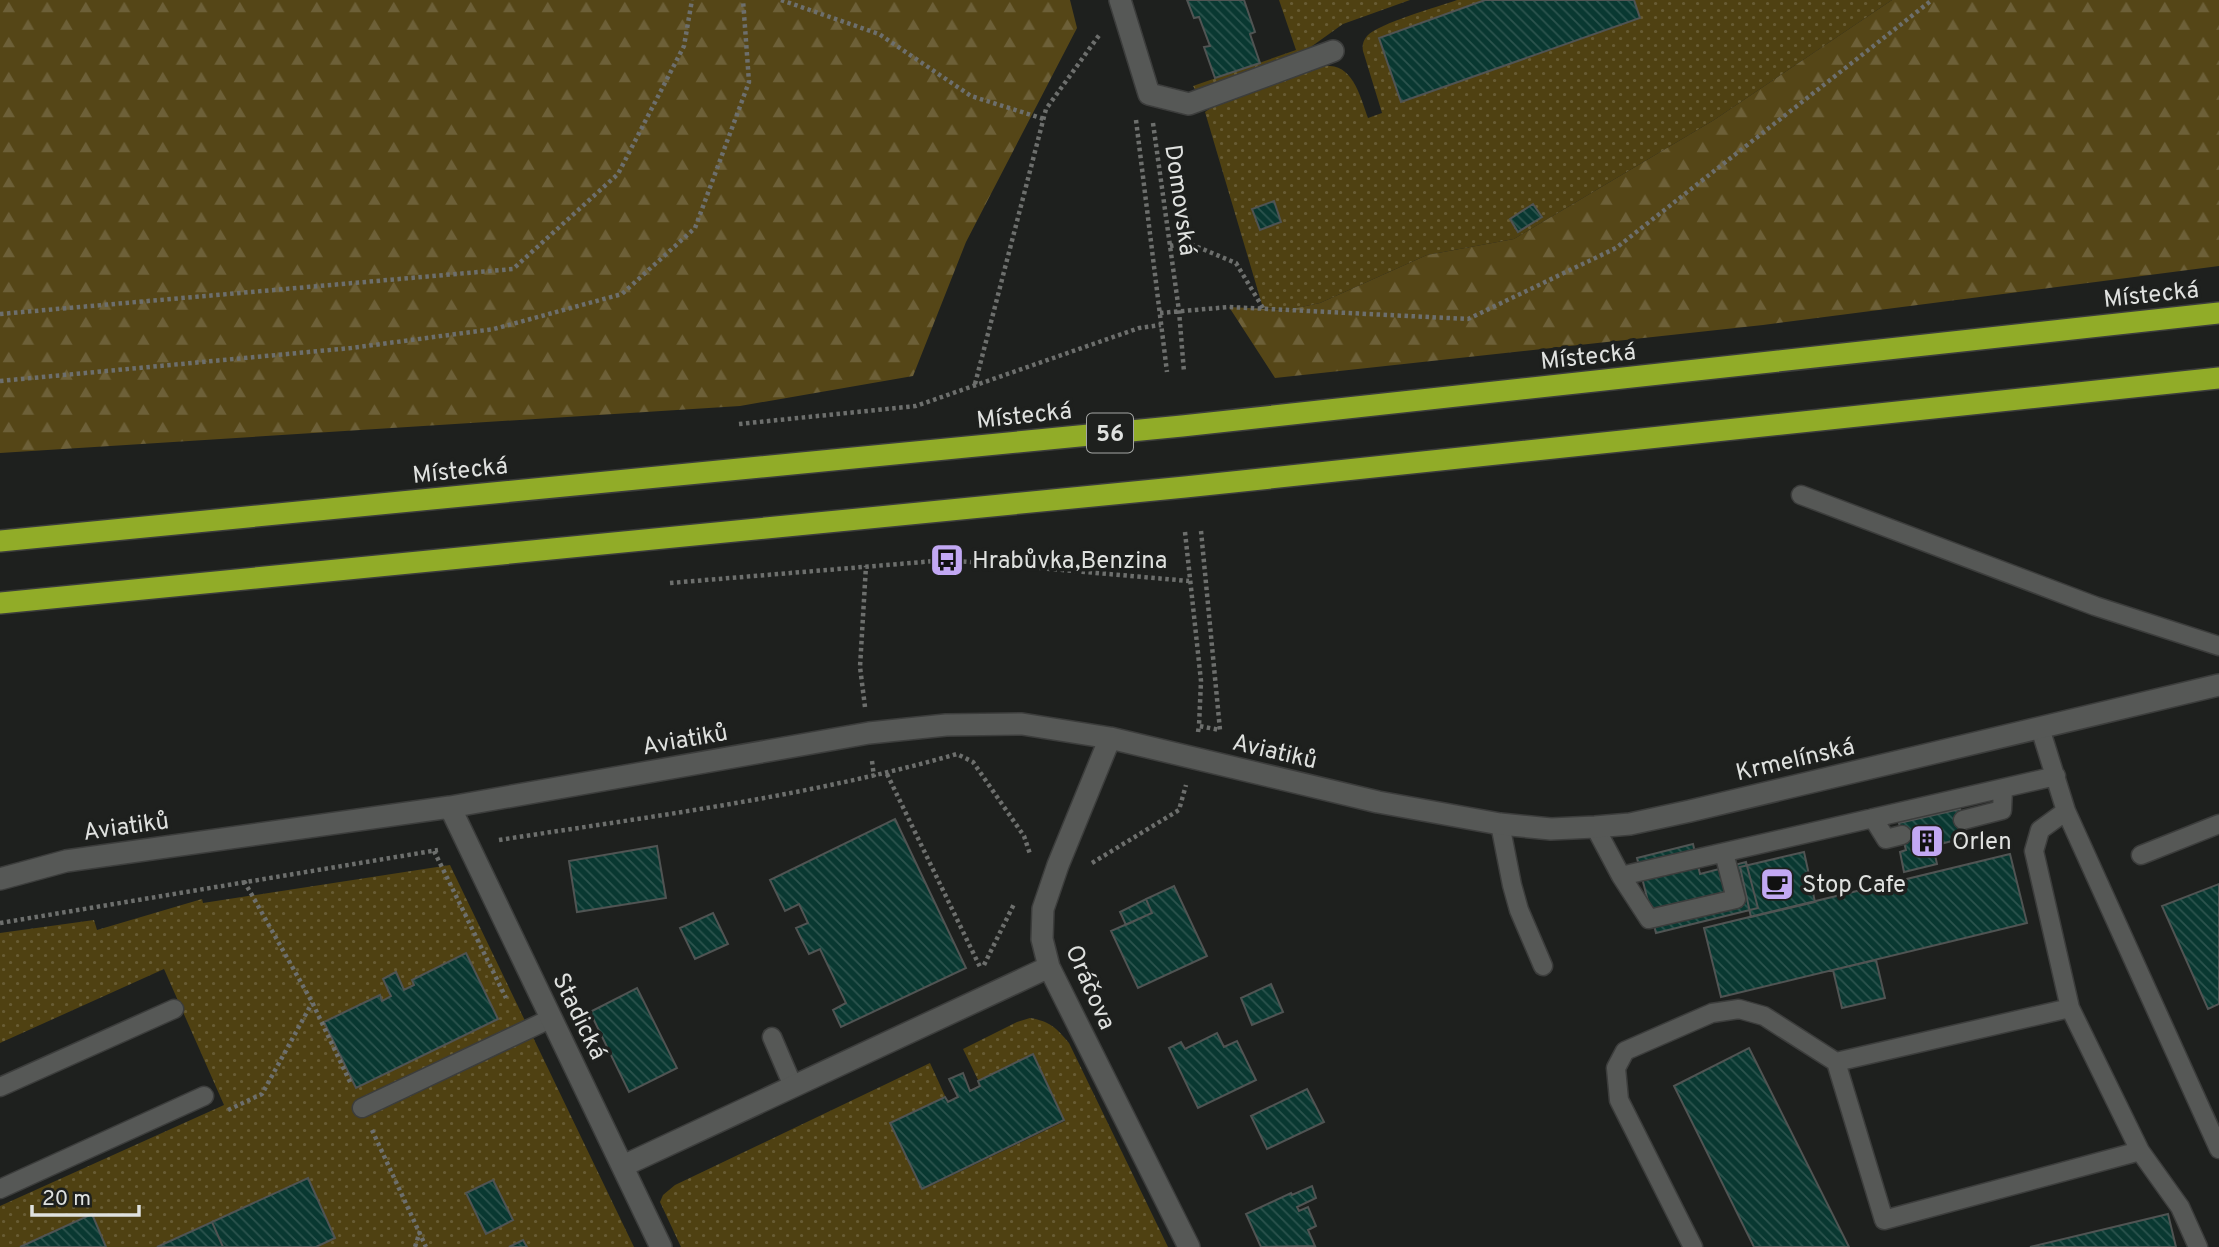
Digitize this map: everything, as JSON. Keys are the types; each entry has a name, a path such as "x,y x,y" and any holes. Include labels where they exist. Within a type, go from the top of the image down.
{"highway":[{"name":"Místecká","path":"0,541 1182,426 2219,313"},
{"path":"0,603 1171,489 2219,378"}],"street":[{"path":"1120,2 1149,94 1189,104 1333,51"},
{"name":"Krmelínská","path":"1378,802 1500,824 1551,829 1630,824 2219,685"},
{"name":"Aviatiků","path":"0,880 66,861 450,807 869,733 946,725 1022,724 1110,738 1378,802"},
{"name":"Oráčova","path":"1110,738 1043,909 1042,939 1049,967 1189,1247"},
{"name":"Stadická","path":"450,807 661,1247"},
{"path":"623,1166 1049,967"}],"lane":[{"path":"1801,495 2095,606 2219,646"},
{"path":"2040,728 2066,811 2219,1149"},
{"path":"1621,876 2056,776"},
{"path":"1963,820 2002,810 2003,789"},
{"path":"2066,811 2040,830 2034,851 2070,1008 2140,1151 2180,1207 2198,1247"},
{"path":"1873,818 1886,839 1902,835"},
{"path":"1500,824 1511,885 1543,966"},
{"path":"2141,855 2219,824"},
{"path":"1595,827 1621,876 1649,919 1736,899 1724,853"},
{"path":"1836,1062 2070,1008"},
{"path":"0,1087 174,1009"},
{"path":"1693,1247 1619,1100 1616,1068 1625,1051 1712,1013 1740,1009 1764,1016 1836,1062 1884,1220 2140,1151"},
{"path":"362,1108 552,1018"},
{"path":"772,1037 793,1086"},
{"path":"0,1189 204,1096"}],"path":[{"path":"0,314 513,269 618,174 684,46 691,0"},
{"path":"0,381 351,348 494,329 622,294 695,228 750,82 743,0"},
{"path":"1160,313 1229,307 1468,319 1616,248 1932,0"},
{"path":"783,1 879,34 971,96 1044,119"},
{"path":"975,385 1046,109 1120,2"},
{"path":"1149,94 1135,107 1167,372"},
{"name":"Domovská","path":"1149,94 1179,311 1184,372"},
{"path":"1170,246 1188,243 1236,263 1263,309"},
{"path":"739,424 916,406 1139,328 1161,325"},
{"path":"1199,726 1220,730 1201,530"},
{"path":"1058,865 1080,870 1179,810 1199,726 1201,681 1185,532"},
{"path":"670,583 947,560 1189,581"},
{"path":"866,566 860,667 874,777"},
{"path":"0,923 244,881 790,795 887,774 957,754 973,762 1024,835 1031,858"},
{"path":"887,774 982,969 1017,896"},
{"path":"244,881 312,1002"},
{"path":"415,1247 419,1231"}],"shaded area":[{"path":"1279,0 1410,0 1343,24 1308,49 1196,91 1193,86 1296,50"},
{"path":"1457,0 1892,0 1714,120 1514,239 1427,255 1320,303 1287,310 1263,308 1205,112 1215,105 1328,66 1338,68 1351,78 1368,118 1382,113 1363,51 1366,38 1374,31 1396,21"},
{"path":"450,865 634,1247 0,1247 0,1206 224,1105 164,969 0,1043 0,933 94,920 97,930 202,899 203,903"},
{"path":"1030,1018 1052,1026 1069,1043 1168,1247 681,1247 660,1202 663,1195 675,1185 930,1063 946,1098 891,1123 924,1189 1065,1121 1034,1056 979,1082 963,1049"}],"green space":[{"path":"0,0 1070,0 1077,28 966,242 913,376 740,406 0,453"},
{"path":"1892,0 2219,0 2219,266 1763,325 1275,378 1229,307 1287,310 1320,303 1427,255 1514,239 1714,120"}],"building":[{"path":"1187,0 1244,0 1255,32 1250,34 1260,63 1215,78 1204,47 1210,46 1199,17 1194,18"},
{"path":"1485,0 1634,0 1640,18 1401,102 1379,38"},
{"path":"1274,201 1281,222 1260,230 1252,209"},
{"path":"1533,204 1542,217 1518,232 1510,219"},
{"name":"Orlen","path":"1960,809 1967,837 1933,846 1937,864 1904,872 1900,852 1906,850 1899,823"},
{"path":"895,819 966,968 841,1027 833,1010 846,1003 820,949 809,954 796,928 808,923 799,904 785,911 770,880"},
{"path":"1693,844 1700,874 1746,862 1758,908 1656,933 1637,858"},
{"path":"657,846 666,898 577,912 569,861"},
{"name":"Stop Cafe","path":"1804,852 1815,902 1751,917 1740,867"},
{"path":"2010,854 2027,923 1721,997 1704,928"},
{"path":"2219,884 2219,1004 2208,1009 2162,906"},
{"path":"1174,886 1207,956 1138,988 1111,931 1152,913 1146,899"},
{"path":"1146,899 1152,913 1126,925 1120,912"},
{"path":"713,913 728,944 695,959 680,928"},
{"path":"466,953 498,1019 356,1088 324,1022 380,995 382,1001 391,996 383,979 396,972 404,990 414,985 412,980"},
{"path":"1876,960 1885,998 1842,1008 1833,970"},
{"path":"1271,984 1283,1012 1252,1025 1241,998"},
{"path":"637,988 677,1068 629,1092 590,1012"},
{"path":"1217,1033 1224,1047 1237,1041 1256,1080 1198,1108 1169,1048 1181,1042 1185,1049"},
{"path":"1749,1048 1849,1247 1754,1247 1674,1086"},
{"path":"1033,1054 1064,1120 922,1189 890,1123 945,1097 948,1102 958,1097 949,1079 963,1073 970,1091 980,1086 978,1081"},
{"path":"1307,1089 1324,1122 1267,1149 1251,1116"},
{"path":"308,1178 335,1238 316,1247 223,1247 212,1222"},
{"path":"493,1180 513,1220 486,1234 466,1193"},
{"path":"1312,1186 1316,1198 1297,1207 1299,1211 1308,1207 1316,1226 1308,1230 1315,1246 1261,1247 1246,1214"},
{"path":"92,1214 106,1247 20,1247"},
{"path":"2168,1214 2176,1247 2030,1247"},
{"path":"212,1222 223,1247 157,1247"},
{"path":"523,1240 527,1247 509,1247"}],"place":[{"name":"Hrabůvka,Benzina","path":"947,560"},
{"name":"Orlen","path":"1927,841"},
{"name":"Stop Cafe","path":"1777,884"}]}
